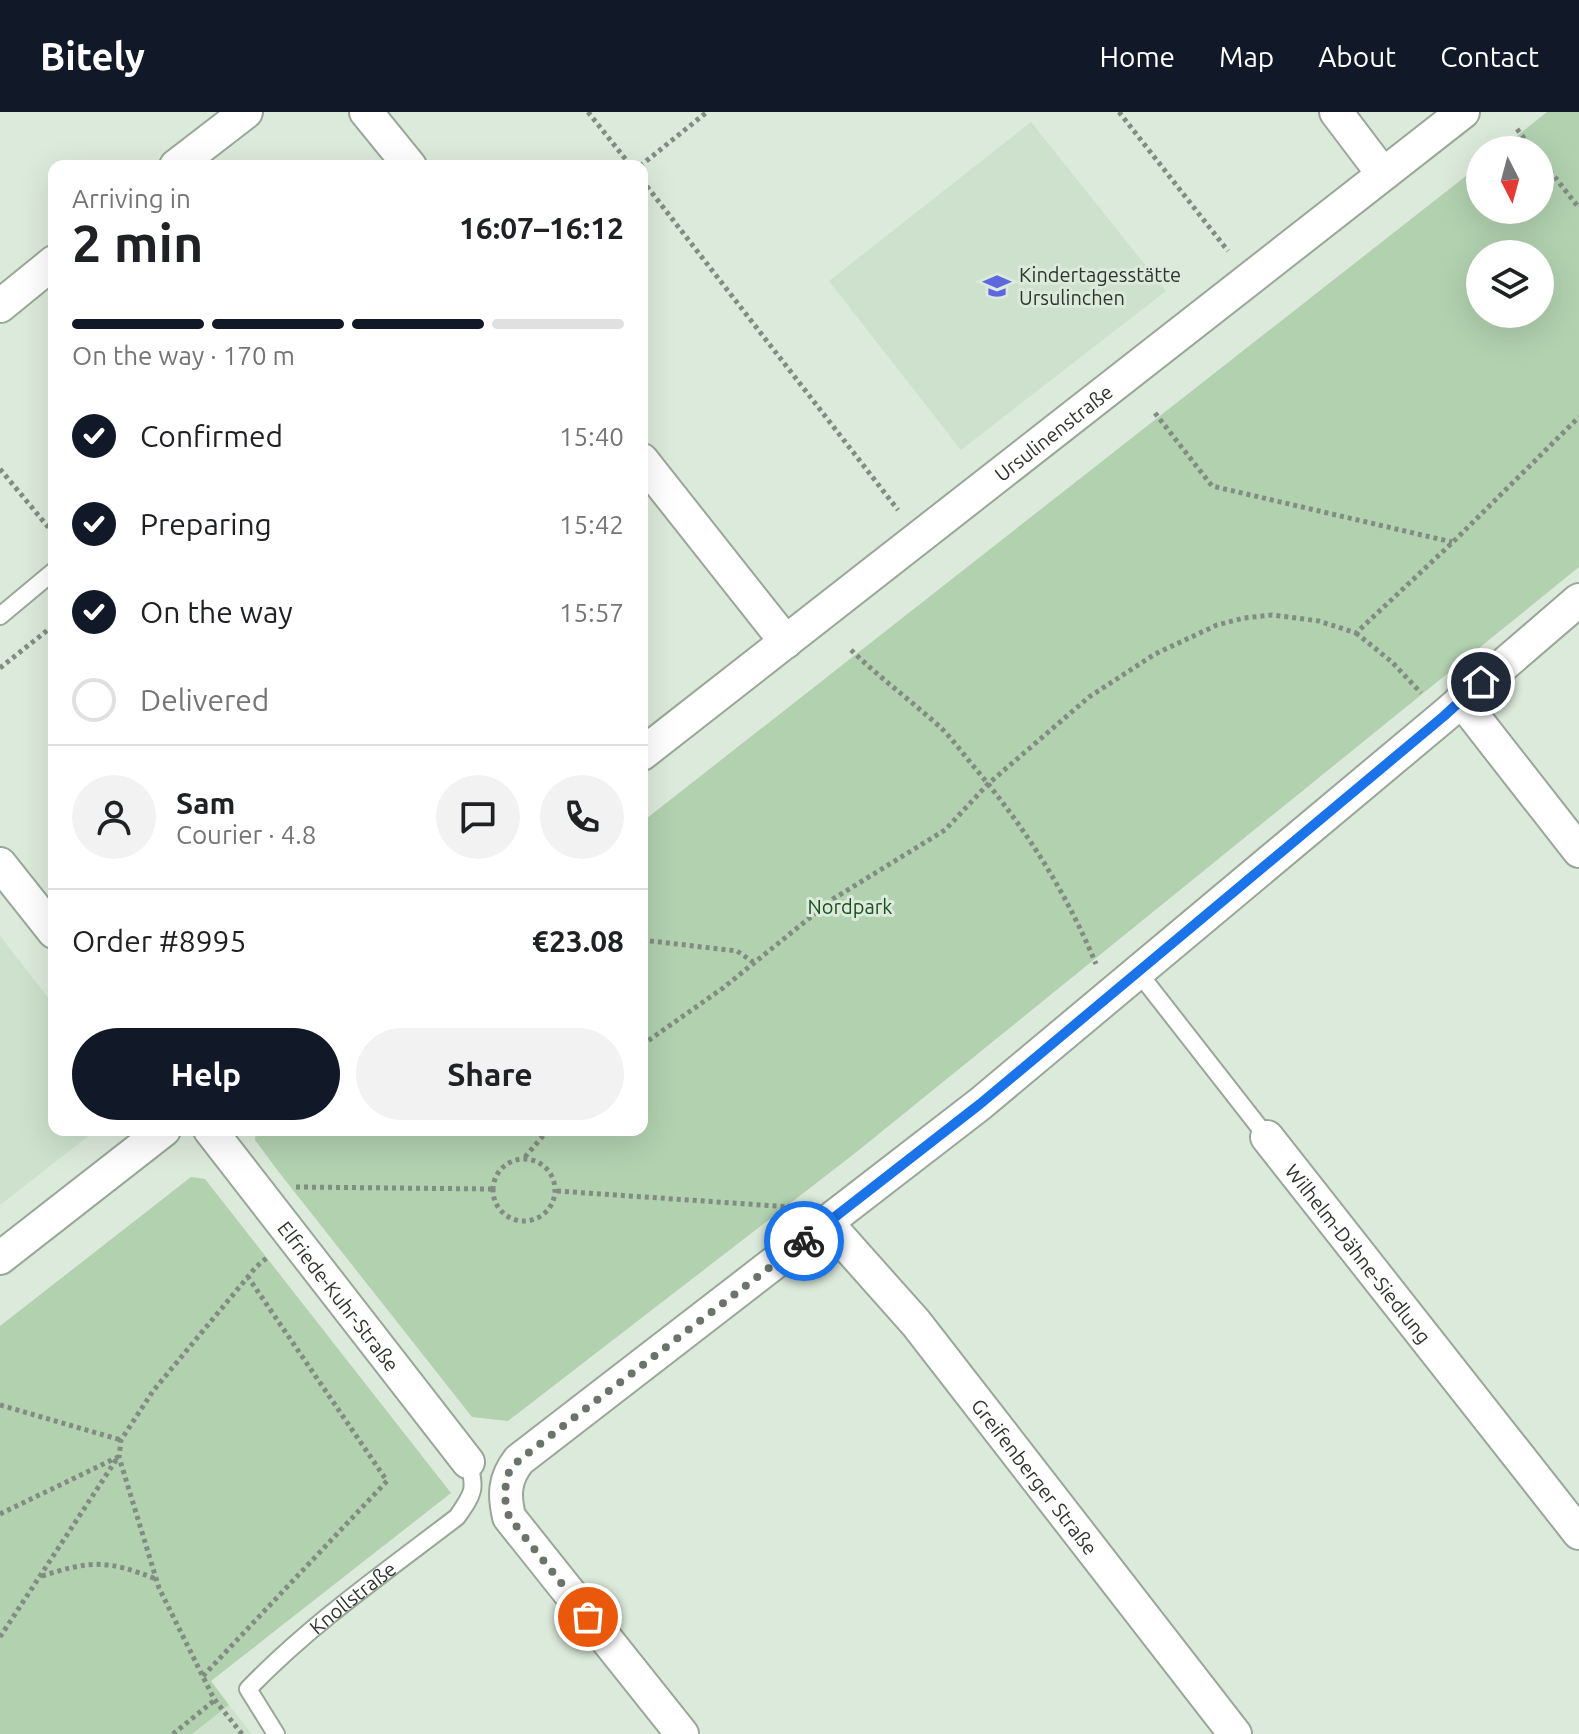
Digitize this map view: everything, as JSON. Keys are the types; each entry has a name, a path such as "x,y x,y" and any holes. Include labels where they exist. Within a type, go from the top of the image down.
{"street":[{"path":"184,160 246,112"},
{"path":"366,112 405,160"},
{"path":"1336,112 1383,174"},
{"name":"Ursulinenstraße","path":"648,749 1463,112"},
{"path":"0,306 48,267"},
{"path":"648,468 786,642"},
{"path":"682,1734 509,1517 504,1494 509,1472 519,1460 980,1104 1579,600"},
{"path":"1452,708 1579,851"},
{"path":"0,864 48,924"},
{"path":"0,1258 156,1136"},
{"name":"Elfriede-Kuhr-Straße","path":"215,1136 468,1462"},
{"name":"Wilhelm-Dähne-Siedlung","path":"1267,1137 1579,1533"},
{"name":"Greifenberger Straße","path":"823,1226 916,1323 1235,1734"}],"lane":[{"path":"0,616 48,576"},
{"name":"Wilhelm-Dähne-Siedlung","path":"1138,972 1267,1137"},
{"name":"Knollstraße","path":"248,1689 291,1646 457,1517 470,1498 475,1483 468,1462"},
{"path":"248,1689 276,1734"}],"path":[{"path":"588,112 626,160"},
{"path":"647,160 707,112"},
{"path":"1119,112 1228,251"},
{"path":"1517,129 1522,136"},
{"path":"1554,176 1579,208"},
{"path":"648,188 898,510"},
{"path":"1155,413 1212,486 1453,542"},
{"path":"1356,633 1579,417"},
{"path":"0,469 48,527"},
{"path":"648,1041 723,988 833,899 945,830 988,784 1089,697 1155,654 1217,625 1272,615 1319,621 1356,633 1452,708"},
{"path":"0,668 48,630"},
{"path":"851,650 941,727 988,784 1039,851 1078,922 1097,966"},
{"path":"648,941 737,951 753,962"},
{"path":"525,1157 548,1168 557,1191 547,1214 523,1224 500,1213 491,1189 501,1166 525,1157 543,1136"},
{"path":"266,1203 285,1187 491,1189"},
{"path":"557,1191 795,1207 823,1226"},
{"path":"242,1734 214,1699 156,1580 119,1457 121,1440 153,1391 256,1267 292,1238"},
{"path":"203,1676 387,1481 248,1277"},
{"path":"0,1405 121,1440"},
{"path":"0,1504 2,1513 119,1457"},
{"path":"0,1637 119,1457"},
{"path":"41,1576 72,1566 100,1563 121,1565 156,1580"},
{"path":"173,1734 214,1699 248,1689"}],"shaded area":[{"name":"Kindertagesstätte Ursulinchen","path":"1031,122 1166,291 961,450 829,281"},
{"path":"0,936 48,997 48,1136 88,1136 0,1205"},
{"path":"229,1705 252,1734 192,1734"}],"green space":[{"name":"Nordpark","path":"1547,112 1579,112 1579,567 854,1154 508,1421 472,1417 278,1171 255,1140 255,1136 648,1136 648,817 1466,176 1466,224 1554,224 1554,136 1517,136"},
{"path":"191,1177 205,1179 451,1493 211,1681 229,1705 192,1734 0,1734 0,1326"}],"way so far":[{"path":"588,1617 509,1517 504,1494 509,1472 519,1460 804,1241"}],"place":[{"name":"Kindertagesstätte Ursulinchen","path":"997,286"}],"route":[{"path":"804,1241 980,1104 1481,682"}]}
